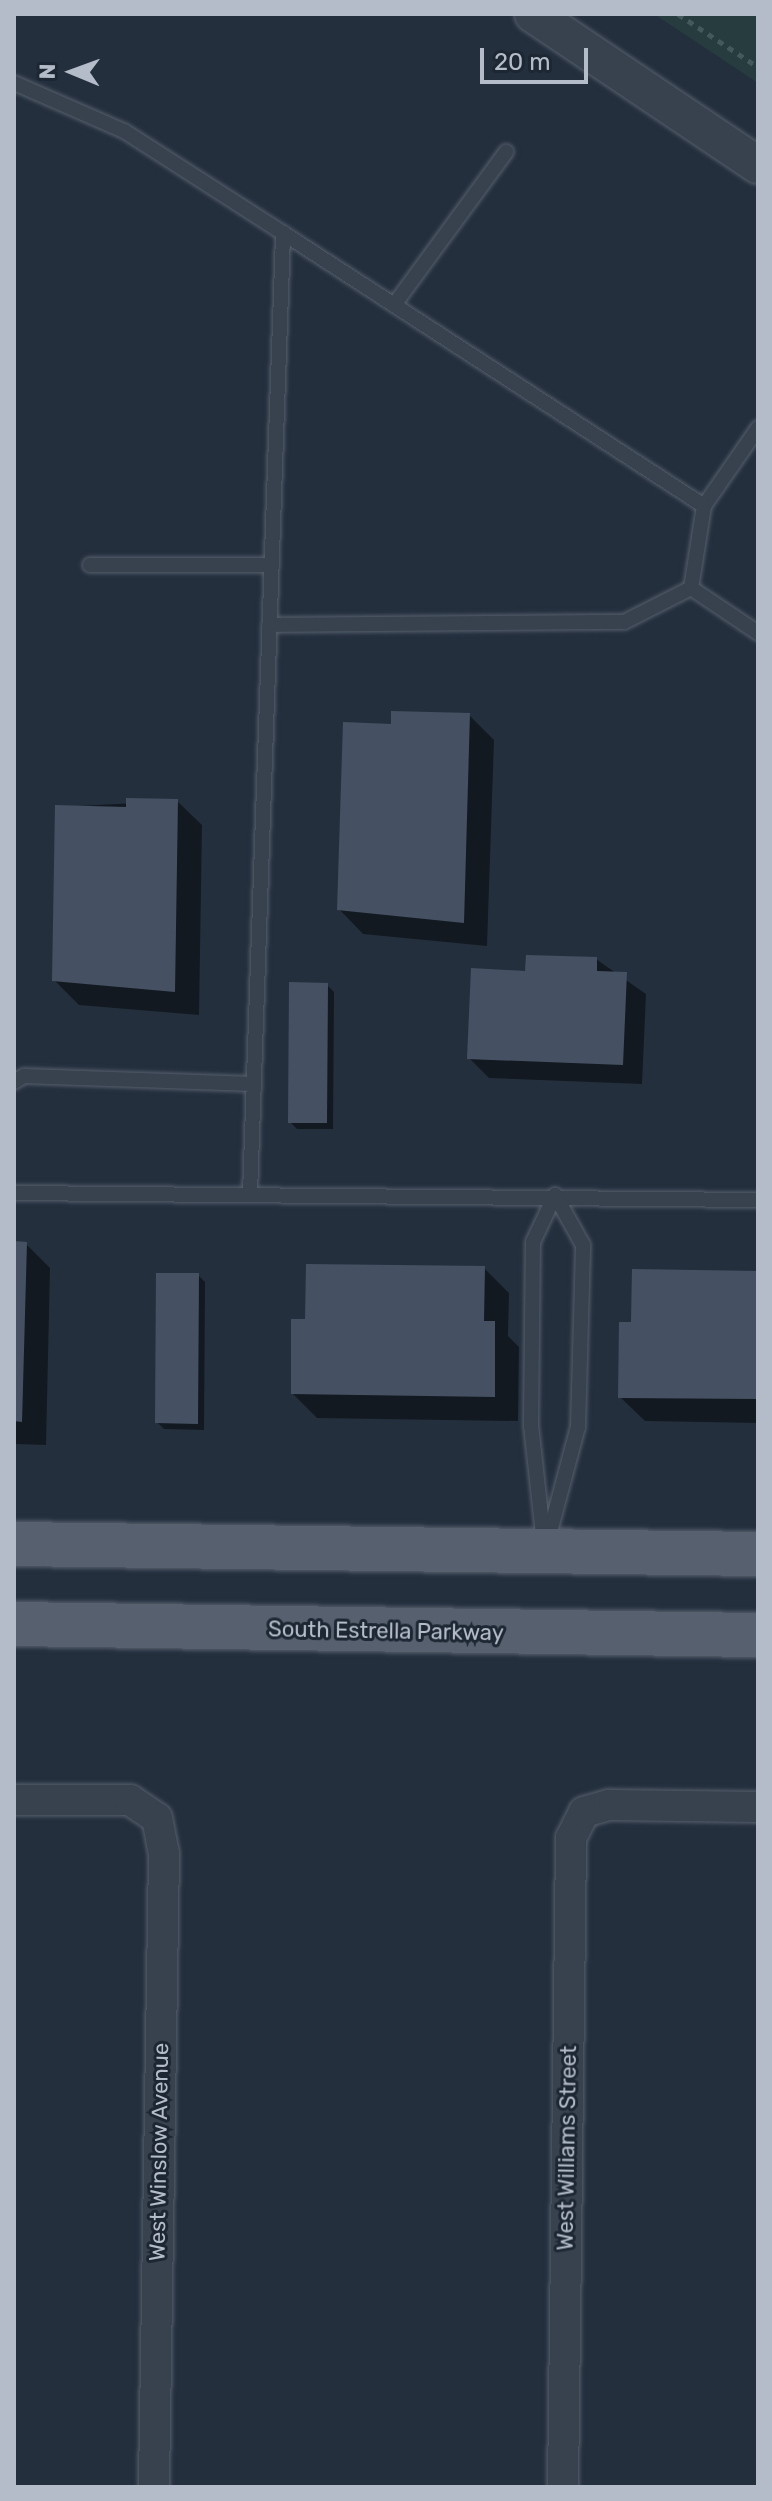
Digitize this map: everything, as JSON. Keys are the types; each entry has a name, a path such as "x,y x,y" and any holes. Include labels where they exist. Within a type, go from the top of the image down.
{"main road":[{"path":"14,1544 758,1554"},
{"name":"South Estrella Parkway","path":"14,1624 758,1635"}],"street":[{"path":"533,14 758,165"},
{"name":"West Winslow Avenue","path":"14,1800 130,1800 157,1818 164,1854 154,2487"},
{"name":"West Williams Street","path":"563,2487 571,1838 584,1812 609,1805 758,1807"}],"lane":[{"path":"14,83 124,131 704,506"},
{"path":"394,305 506,152"},
{"path":"250,1194 283,233"},
{"path":"691,588 704,506 758,428"},
{"path":"90,565 272,565"},
{"path":"269,625 624,622 691,588"},
{"path":"691,588 758,633"},
{"path":"14,1082 24,1076 254,1084"},
{"path":"14,1193 555,1195 758,1200"},
{"path":"545,1551 578,1427 583,1245 555,1195"},
{"path":"545,1551 531,1426 533,1242 555,1195"}],"path":[{"path":"678,14 758,67"}],"green space":[{"path":"654,14 758,14 758,83"}],"building":[{"path":"391,711 470,713 464,923 337,910 343,722 391,724"},
{"path":"126,798 178,799 175,992 52,981 55,805 126,807"},
{"path":"526,955 597,957 597,971 627,972 623,1065 467,1059 471,968 525,971"},
{"path":"289,982 328,983 327,1123 288,1123"},
{"path":"14,1241 27,1242 22,1422 14,1421"},
{"path":"306,1264 485,1266 484,1321 495,1321 495,1397 291,1394 291,1319 305,1319"},
{"path":"632,1269 758,1271 758,1399 618,1398 619,1322 631,1322"},
{"path":"156,1273 199,1273 198,1424 155,1423"}]}
